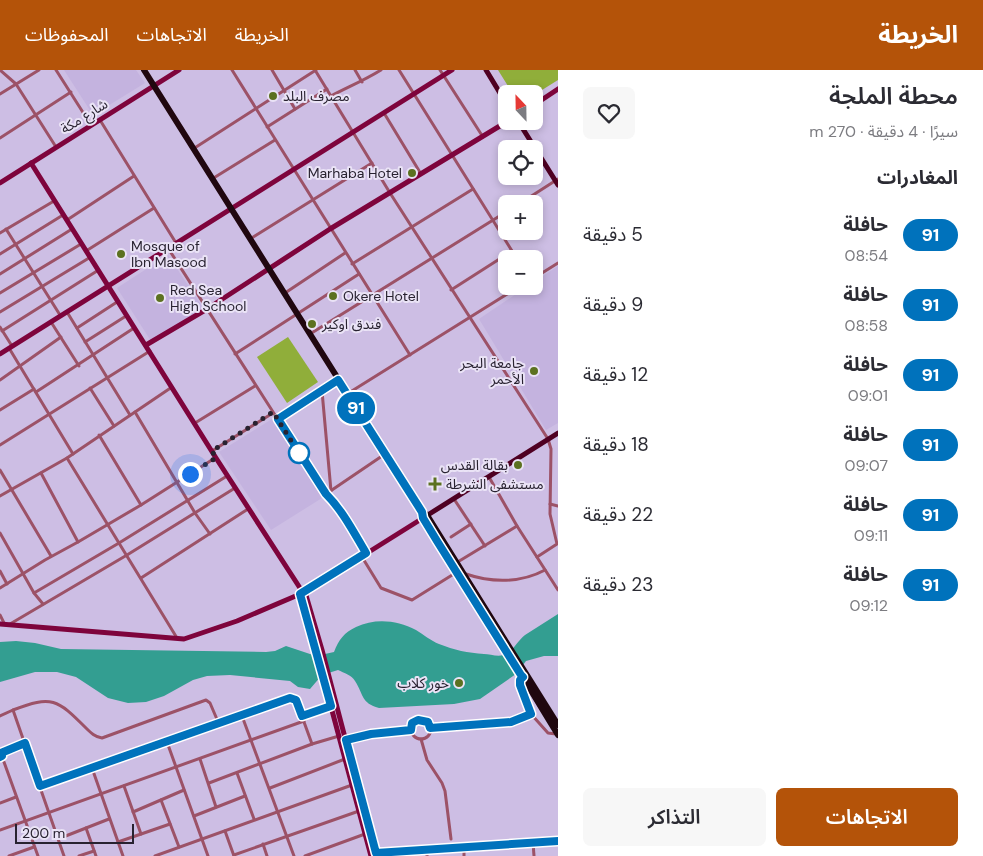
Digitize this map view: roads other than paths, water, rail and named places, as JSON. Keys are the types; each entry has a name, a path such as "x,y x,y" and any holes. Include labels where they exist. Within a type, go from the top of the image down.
{"highway":[{"path":"144,70 249,240 480,604 558,735"},
{"path":"424,515 456,563 460,573"},
{"path":"523,675 558,725"}],"main road":[{"path":"486,70 498,90"},
{"path":"524,130 557,182"},
{"path":"424,515 558,433"}],"street":[{"path":"0,70 16,84 56,146"},
{"path":"0,94 39,70"},
{"path":"56,70 91,125"},
{"name":"شارع مكة","path":"0,182 180,70"},
{"path":"232,70 410,355"},
{"path":"272,70 295,109"},
{"path":"193,149 315,70 451,290 548,440 551,449 550,514 557,544 537,557"},
{"path":"355,70 362,82"},
{"path":"331,96 345,88 362,82 381,70"},
{"path":"398,70 511,250"},
{"path":"440,70 483,137"},
{"path":"0,354 452,70"},
{"path":"267,127 327,89"},
{"path":"543,99 558,90"},
{"path":"0,138 71,92"},
{"path":"384,113 422,175"},
{"path":"100,120 176,243"},
{"path":"0,445 107,378 148,348 330,229 498,127"},
{"path":"212,179 275,140"},
{"path":"31,163 97,271 148,348 227,476 302,592 346,740 374,855"},
{"path":"249,240 372,163"},
{"path":"67,221 134,176"},
{"path":"534,195 557,182"},
{"path":"352,264 473,189"},
{"path":"0,233 54,200"},
{"path":"85,251 154,208"},
{"path":"0,254 63,215"},
{"path":"309,334 498,217"},
{"path":"6,229 60,315"},
{"path":"0,274 72,229"},
{"path":"0,293 81,244"},
{"path":"168,248 255,386 326,494 336,504 381,588 412,600 460,573 482,579 507,580 529,577 545,570"},
{"path":"284,294 346,253"},
{"path":"0,312 89,258"},
{"path":"451,290 498,260"},
{"path":"543,272 558,263"},
{"path":"73,454 20,366 1,329 97,271"},
{"path":"235,354 358,274"},
{"path":"347,394 505,295"},
{"path":"77,328 117,302"},
{"path":"67,311 130,415"},
{"path":"85,342 126,316"},
{"path":"51,321 79,366"},
{"path":"0,410 79,366 134,328"},
{"path":"0,380 61,337"},
{"path":"278,419 338,380"},
{"path":"195,423 255,386"},
{"path":"0,496 67,458 172,387"},
{"path":"90,388 114,426"},
{"path":"322,391 331,491"},
{"path":"135,412 195,513 210,534"},
{"path":"212,451 273,412"},
{"path":"99,435 141,505"},
{"path":"326,494 385,454"},
{"path":"67,458 142,578 178,640"},
{"path":"0,588 51,556 108,525 216,458"},
{"path":"0,470 51,556"},
{"path":"41,473 78,542"},
{"path":"34,593 227,476"},
{"path":"489,476 517,526 558,590"},
{"path":"5,624 127,555 235,488"},
{"path":"454,498 485,546"},
{"path":"550,504 558,506"},
{"path":"142,578 248,509"},
{"path":"5,624 178,640 191,638 302,592 364,555 424,515"},
{"path":"452,537 471,524"},
{"path":"456,563 517,526"},
{"path":"0,533 34,593 43,604"},
{"path":"0,573 7,584"},
{"path":"0,615 5,624"},
{"path":"523,675 520,685 531,714 548,733 558,735"},
{"path":"327,680 338,736 365,834 374,855"},
{"path":"40,786 293,698 296,700 312,744"},
{"path":"0,716 35,702 51,701 68,709 93,735 102,738 208,701 219,724"},
{"path":"302,716 331,706"},
{"path":"12,710 64,856"},
{"path":"430,728 511,722 531,714"},
{"path":"242,716 294,856"},
{"path":"421,739 428,736 430,728 428,722 418,720 412,723 411,730 413,735 421,739 427,760 445,791 451,839"},
{"path":"0,830 304,721"},
{"path":"346,740 371,734 411,730"},
{"path":"209,783 338,736"},
{"path":"168,742 208,856"},
{"path":"25,743 1,754 38,856"},
{"path":"200,759 216,807"},
{"path":"270,788 345,759"},
{"path":"92,768 123,856"},
{"path":"237,773 254,820"},
{"path":"155,856 352,785"},
{"path":"124,786 141,834"},
{"path":"133,812 184,790"},
{"path":"194,816 245,796"},
{"path":"0,803 16,797"},
{"path":"161,800 179,847"},
{"path":"225,831 234,855 359,811"},
{"path":"58,839 109,819"},
{"path":"118,842 170,824"},
{"path":"86,828 96,856"},
{"path":"306,856 365,834"},
{"path":"374,855 558,841"},
{"path":"533,842 534,856"},
{"path":"263,844 268,856"},
{"path":"10,856 34,847"},
{"path":"464,847 464,856"},
{"path":"426,850 427,856"},
{"path":"79,856 94,851"}],"place":[{"name":"مصرف البلد","path":"273,96"},
{"name":"Marhaba Hotel","path":"412,173"},
{"name":"Mosque of Ibn Masood","path":"121,254"},
{"name":"Okere Hotel","path":"333,296"},
{"name":"Red Sea High School","path":"160,298"},
{"name":"فندق اوكير","path":"312,324"},
{"name":"جامعة البحر الأحمر","path":"534,371"},
{"name":"بقالة القدس","path":"518,465"},
{"name":"مستشفى الشرطة","path":"435,484"},
{"name":"خور كلاب","path":"459,683"}]}
